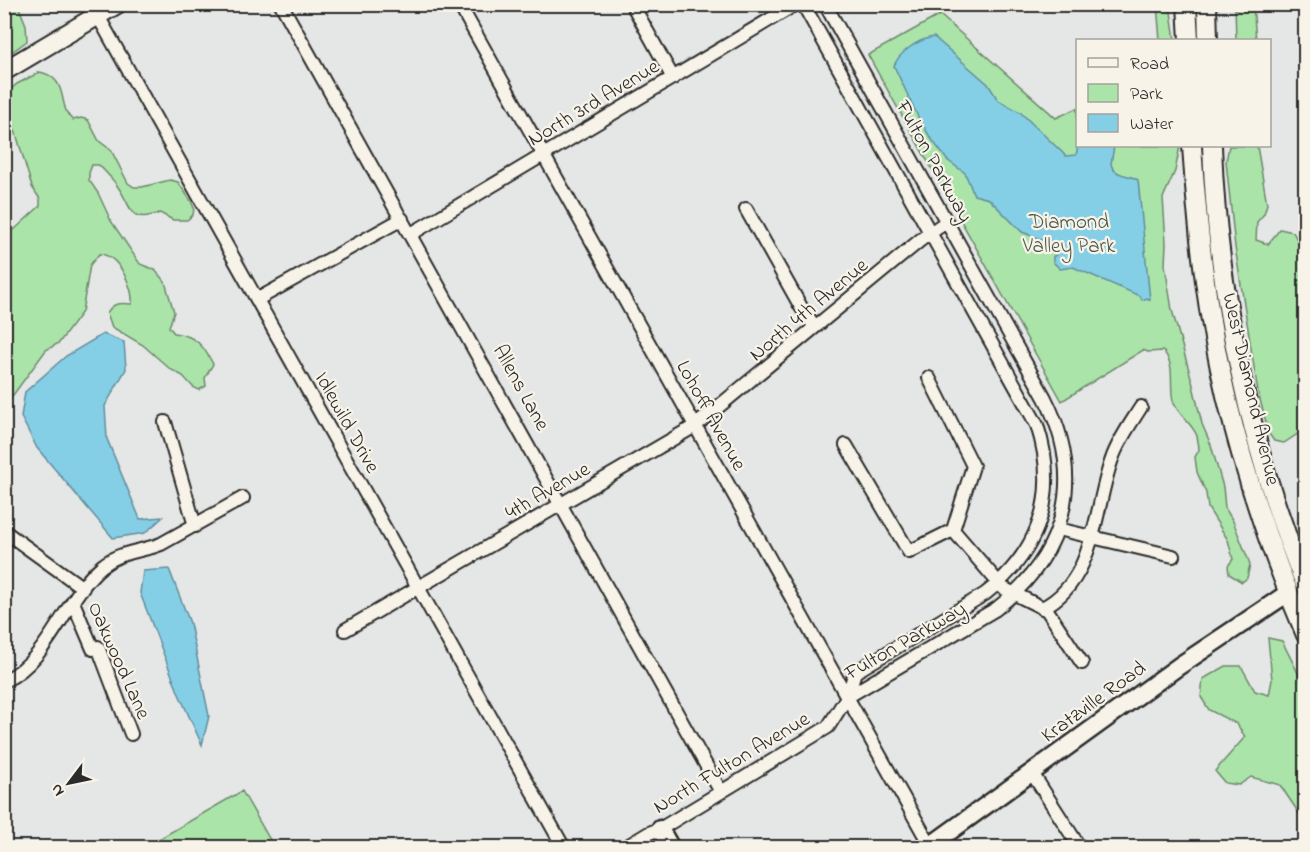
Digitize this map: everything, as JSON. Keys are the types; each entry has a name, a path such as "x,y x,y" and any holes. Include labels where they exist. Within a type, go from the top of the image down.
{"main road":[{"path":"4,71 117,4"},
{"path":"1187,4 1189,39"},
{"path":"1207,4 1208,39"},
{"name":"West Diamond Avenue","path":"1192,147 1205,284 1219,364 1256,503 1305,635"},
{"name":"West Diamond Avenue","path":"1212,147 1218,227 1243,382 1274,496 1305,583"},
{"path":"1288,593 1305,583"},
{"name":"Kratzville Road","path":"928,846 1179,666 1288,593"},
{"path":"660,829 671,848"}],"street":[{"name":"Allens Lane","path":"281,4 722,792"},
{"name":"Lohoff Avenue","path":"459,4 848,697 928,846"},
{"path":"632,4 673,78"},
{"name":"North 3rd Avenue","path":"411,234 796,4"},
{"name":"Fulton Parkway","path":"803,4 1028,407 1044,445 1047,476 1044,508 1028,548 999,583 975,600 855,672 848,697"},
{"name":"Fulton Parkway","path":"825,4 1055,418 1063,441 1066,476 1058,529 1045,558 1015,594 996,609 848,697"},
{"name":"Idlewild Drive","path":"98,16 564,848"},
{"path":"746,210 801,307 815,327"},
{"path":"258,299 402,219"},
{"name":"North 4th Avenue","path":"695,426 946,222"},
{"path":"846,445 909,552 953,530 973,466 929,378"},
{"path":"1042,608 1049,605 1070,585 1086,556 1112,458 1141,406"},
{"path":"165,422 195,526"},
{"name":"4th Avenue","path":"419,588 695,426"},
{"path":"4,681 30,663 83,588 100,568 112,559 129,552 151,548 243,498"},
{"path":"1058,529 1173,556"},
{"path":"953,530 1003,588 1042,608 1052,617 1082,663"},
{"path":"4,531 83,588"},
{"path":"345,630 419,588"},
{"name":"Oakwood Lane","path":"73,602 93,649 98,647 132,734"},
{"name":"North Fulton Avenue","path":"624,848 660,829 828,727 848,697"},
{"path":"1032,772 1080,848"}],"green space":[{"path":"5,4 18,5 26,25 27,41 5,57"},
{"path":"1157,5 1170,5 1175,39 1160,39"},
{"path":"1235,5 1253,5 1256,39 1236,39"},
{"name":"Diamond Valley Park","path":"940,15 1056,118 1076,108 1076,147 1180,147 1175,171 1163,198 1165,265 1172,310 1202,424 1211,445 1223,487 1225,508 1233,521 1250,564 1247,578 1242,582 1229,574 1228,566 1233,559 1228,540 1208,508 1206,493 1197,472 1195,457 1199,450 1197,436 1173,401 1171,368 1167,356 1163,351 1143,350 1062,401 868,55"},
{"path":"40,72 57,82 66,111 73,120 81,118 88,120 99,141 111,150 128,183 134,187 142,187 170,180 178,182 191,201 194,208 193,215 187,220 173,220 160,213 142,217 133,212 116,184 99,165 92,165 89,173 89,180 111,221 140,264 155,270 165,282 174,312 169,327 174,333 188,336 198,342 213,364 205,378 206,386 199,390 143,345 112,327 107,313 109,309 118,304 132,304 132,297 127,281 118,265 106,255 99,254 90,265 82,312 59,343 46,350 5,406 5,236 40,206 40,199 32,187 15,130 5,112 5,94 17,84"},
{"path":"1229,147 1257,147 1267,204 1264,214 1257,222 1256,240 1268,244 1280,229 1293,232 1300,245 1305,245 1305,429 1284,443 1274,441 1269,434 1258,392 1235,247 1226,161"},
{"path":"1268,638 1282,641 1305,687 1306,761 1302,762 1305,768 1305,822 1280,785 1251,777 1239,785 1225,783 1215,771 1245,737 1237,724 1209,710 1201,697 1203,679 1226,666 1241,666 1255,691 1269,695 1272,680"},
{"path":"242,791 274,847 145,847"}],"water":[{"path":"934,37 988,84 998,100 1020,112 1066,156 1076,155 1078,147 1114,147 1111,164 1113,169 1138,180 1150,300 1147,298 1142,300 1140,296 1073,267 1060,269 1053,262 1053,256 1058,252 1045,241 1022,232 989,199 974,195 965,173 947,160 930,137 894,66 900,56 922,40"},
{"path":"103,334 124,342 126,369 105,406 107,439 140,519 163,517 145,533 113,538 37,448 21,417 25,392 66,356"},
{"path":"169,569 190,623 209,716 202,745 179,694 140,593 143,571"}]}
